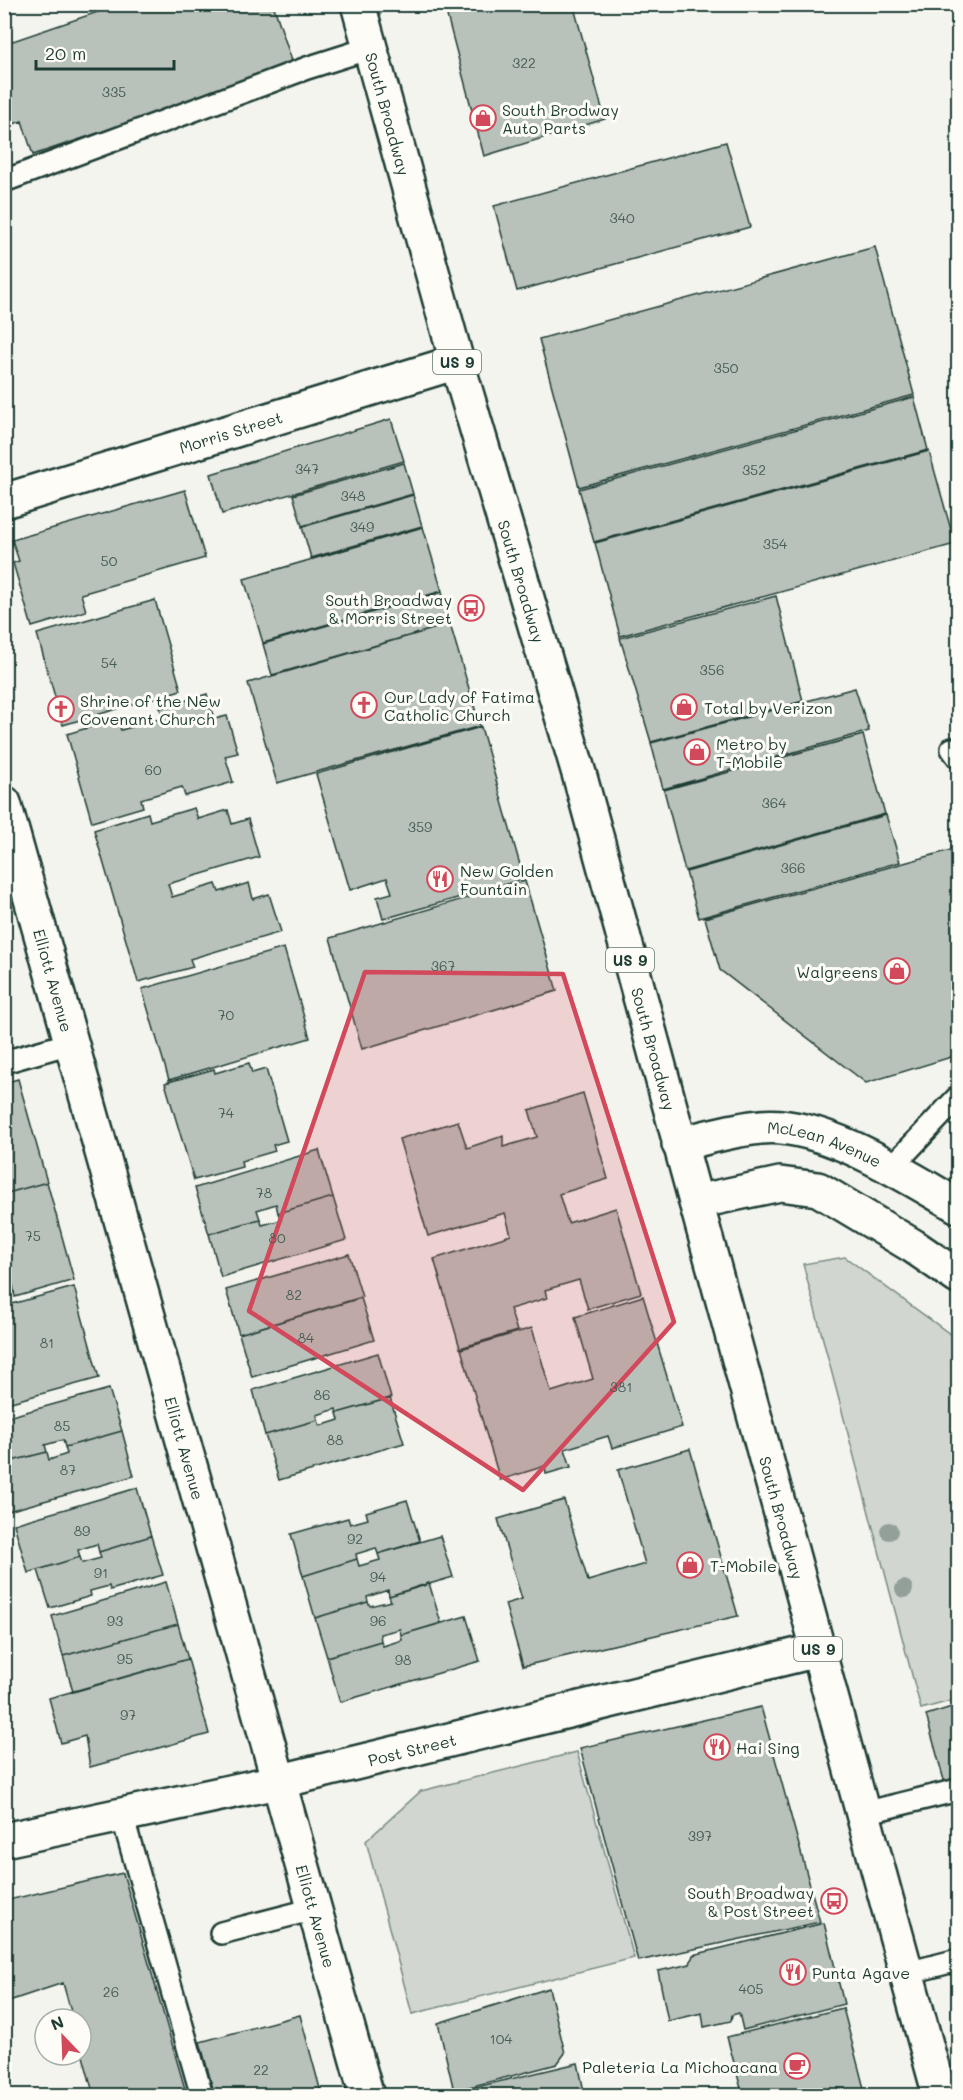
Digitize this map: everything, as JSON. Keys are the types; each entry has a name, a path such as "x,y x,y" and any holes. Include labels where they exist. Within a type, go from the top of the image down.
{"street":[{"name":"South Broadway","path":"358,4 457,362 580,777 940,2096"},
{"name":"Morris Street","path":"4,501 457,362"},
{"name":"Elliott Avenue","path":"4,803 367,2096"},
{"name":"McLean Avenue","path":"680,1144 760,1127 786,1127 818,1134 892,1167 958,1206"},
{"path":"696,1202 780,1184 818,1189 913,1246 958,1277"},
{"name":"Post Street","path":"4,1840 277,1782 818,1650"}],"lane":[{"path":"4,181 307,68 370,48"},
{"path":"4,1062 72,1043"},
{"path":"892,1167 958,1097"},
{"path":"864,1813 958,1790"},
{"path":"122,1815 202,2096"},
{"path":"221,1933 314,1909"},
{"path":"907,1973 958,1960"}],"highlighted area":[{"path":"365,972 563,974 674,1322 523,1490 249,1311"}],"shaded area":[{"path":"845,1257 958,1340 958,1699 921,1709 803,1264"},
{"path":"577,1752 634,1958 412,2014 366,1841 421,1791"}],"building":[{"path":"121,4 273,4 294,67 33,155 22,121 8,126 4,114 4,44"},
{"path":"444,4 573,4 605,119 484,156"},
{"path":"726,142 750,227 517,291 494,206"},
{"path":"875,247 914,395 579,487 539,339"},
{"path":"914,397 928,450 594,542 579,489"},
{"path":"391,419 404,461 222,514 211,474"},
{"path":"929,451 955,544 620,636 595,543"},
{"path":"404,463 413,494 302,526 293,495"},
{"path":"185,490 205,558 81,594 86,611 32,627 13,563 19,561 12,540"},
{"path":"413,495 422,526 311,558 302,527"},
{"path":"423,527 442,591 263,643 244,579"},
{"path":"442,592 450,624 272,675 263,644"},
{"path":"776,596 803,701 651,742 620,638"},
{"path":"155,600 181,690 63,725 37,634"},
{"name":"Our Lady of Fatima Catholic Church","path":"450,624 480,726 277,783 248,683"},
{"path":"855,688 869,731 663,789 651,743"},
{"path":"207,694 214,719 227,716 238,753 225,756 233,782 185,796 182,787 141,799 143,807 92,822 67,734 117,719 121,730 163,718 160,708"},
{"path":"481,727 524,879 383,919 377,897 392,893 387,878 350,890 316,774"},
{"path":"863,735 885,814 685,871 664,790"},
{"path":"194,808 198,819 228,810 232,824 248,819 259,857 168,884 172,897 216,884 219,892 249,883 253,899 269,894 281,932 190,959 193,967 138,982 94,830 148,813 150,821"},
{"path":"886,815 900,862 699,918 686,872"},
{"path":"958,848 958,1055 866,1083 720,970 705,918"},
{"path":"525,881 557,991 362,1049 330,938"},
{"path":"284,948 310,1038 169,1080 142,989"},
{"path":"249,1063 252,1073 266,1069 287,1141 273,1145 275,1151 241,1161 242,1167 194,1180 165,1083 214,1069 215,1073"},
{"path":"18,1079 47,1182 4,1194 4,1083"},
{"path":"583,1093 608,1179 559,1194 568,1223 616,1208 641,1293 588,1309 579,1280 545,1290 547,1298 510,1309 517,1331 460,1348 434,1259 511,1235 505,1213 428,1236 399,1139 458,1121 467,1148 503,1136 503,1147 537,1137 529,1110"},
{"path":"319,1150 333,1197 278,1213 276,1204 257,1210 260,1219 209,1234 195,1188"},
{"path":"47,1182 74,1280 15,1297 13,1285 4,1276 4,1194"},
{"path":"333,1197 346,1240 221,1277 209,1234 260,1219 262,1225 281,1220 278,1213"},
{"path":"349,1254 362,1297 239,1334 226,1290"},
{"path":"74,1287 99,1378 4,1404 4,1306"},
{"path":"643,1296 682,1427 612,1448 608,1436 565,1449 571,1467 546,1474 545,1466 500,1480 461,1349 532,1328 551,1392 593,1379 575,1317"},
{"path":"361,1298 374,1340 252,1377 239,1334"},
{"path":"378,1353 391,1398 337,1413 336,1409 317,1415 318,1420 265,1435 253,1390"},
{"path":"109,1389 122,1431 65,1447 63,1440 45,1445 47,1452 4,1463 4,1418"},
{"path":"390,1398 404,1443 279,1480 265,1435 318,1420 320,1426 339,1420 337,1413"},
{"path":"122,1431 134,1476 8,1511 4,1500 4,1463 47,1452 49,1460 67,1454 65,1447"},
{"path":"690,1449 738,1616 523,1666 505,1604 522,1599 498,1519 564,1500 588,1581 645,1564 618,1470"},
{"path":"137,1488 151,1536 99,1552 97,1544 78,1550 80,1557 28,1573 14,1524"},
{"path":"407,1500 420,1541 378,1554 376,1548 356,1554 357,1559 303,1576 291,1534 348,1518 350,1524 368,1519 366,1512"},
{"path":"151,1536 163,1575 110,1590 109,1586 90,1591 91,1596 50,1608 38,1570 80,1557 82,1563 101,1558 99,1552"},
{"path":"440,1536 453,1577 389,1596 388,1590 367,1597 368,1602 315,1618 303,1576 357,1559 359,1566 380,1560 378,1554"},
{"path":"166,1582 178,1624 63,1656 52,1616"},
{"path":"429,1583 441,1623 401,1635 400,1629 380,1634 381,1641 327,1657 315,1618 368,1602 370,1606 391,1601 389,1596"},
{"path":"466,1616 480,1661 340,1702 327,1657 381,1641 383,1646 402,1640 401,1635"},
{"path":"178,1624 188,1659 73,1692 63,1656"},
{"path":"188,1659 209,1734 90,1767 85,1736 61,1743 49,1698"},
{"path":"958,1705 958,1781 945,1784 926,1715"},
{"path":"761,1707 820,1922 638,1961 580,1748"},
{"path":"123,1873 187,2096 94,2096 86,2067 93,2067 93,2007 70,2007 63,1983 6,2002 4,1998 4,1901"},
{"path":"824,1923 844,2004 743,2030 739,2013 732,2015 731,2021 704,2027 702,2013 668,2021 658,1971 690,1964 693,1955"},
{"path":"549,1988 565,2053 557,2064 454,2091 438,2023"},
{"name":"Paleteria La Michoacana","path":"843,2008 866,2096 743,2096 727,2037"},
{"path":"300,2015 322,2096 215,2096 200,2042"},
{"path":"578,2063 585,2096 455,2096 455,2092"}],"place":[{"name":"South Brodway Auto Parts","path":"483,118"},
{"name":"South Broadway & Morris Street","path":"471,608"},
{"name":"Our Lady of Fatima Catholic Church","path":"364,705"},
{"name":"Total by Verizon","path":"684,707"},
{"name":"Shrine of the New Covenant Church","path":"61,709"},
{"name":"Metro by T-Mobile","path":"697,752"},
{"name":"New Golden Fountain","path":"440,879"},
{"name":"Walgreens","path":"897,971"},
{"name":"T-Mobile","path":"690,1565"},
{"name":"Hai Sing","path":"717,1747"},
{"name":"South Broadway & Post Street","path":"834,1901"},
{"name":"Punta Agave","path":"793,1972"},
{"name":"Paleteria La Michoacana","path":"797,2066"}]}
